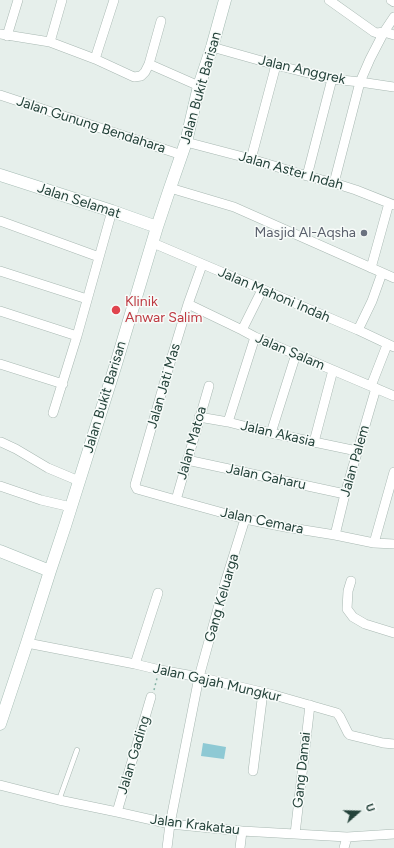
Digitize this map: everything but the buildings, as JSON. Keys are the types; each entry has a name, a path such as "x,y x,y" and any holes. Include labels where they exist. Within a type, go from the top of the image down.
{"main road":[{"name":"Jalan Bukit Barisan","path":"0,724 28,643 157,227 186,142 199,86 225,0"},
{"name":"Jalan Selamat","path":"0,175 157,227"},
{"path":"0,551 50,571"}],"street":[{"path":"18,0 4,35 50,42 95,59 134,77 141,76 149,64 161,21"},
{"path":"50,42 62,0"},
{"path":"95,59 114,0"},
{"path":"329,0 374,32 384,32 394,35"},
{"path":"334,183 360,82 384,32 394,17"},
{"name":"Jalan Anggrek","path":"212,47 332,79 394,87"},
{"path":"149,64 199,86"},
{"path":"251,159 276,65"},
{"path":"307,176 332,79"},
{"name":"Jalan Gunung Bendahara","path":"0,95 182,154"},
{"name":"Jalan Aster Indah","path":"186,142 334,183 392,204"},
{"path":"170,188 234,206 394,278"},
{"path":"371,268 392,204"},
{"path":"53,413 63,384 112,211"},
{"path":"0,221 98,257"},
{"name":"Jalan Mahoni Indah","path":"153,243 358,330 391,346"},
{"name":"Jalan Jati Mas","path":"135,485 170,363 202,264"},
{"path":"0,271 87,299"},
{"path":"358,330 372,301 382,273"},
{"path":"242,330 262,290"},
{"name":"Jalan Salam","path":"188,304 255,337 394,396"},
{"path":"0,311 77,336"},
{"path":"228,422 255,337"},
{"name":"Jalan Palem","path":"335,535 374,387 391,346"},
{"path":"271,433 296,354"},
{"path":"0,364 63,384"},
{"path":"314,442 332,370"},
{"name":"Jalan Matoa","path":"176,500 209,386"},
{"name":"Jalan Akasia","path":"200,417 357,451"},
{"path":"1,442 48,468 79,481"},
{"name":"Jalan Gaharu","path":"187,460 345,494"},
{"path":"374,543 394,472"},
{"name":"Jalan Cemara","path":"135,485 137,489 245,518 374,543 394,544"},
{"path":"0,486 41,500 71,507"},
{"name":"Gang Keluarga","path":"167,848 170,824 199,677 245,518"},
{"path":"351,581 348,591 347,609 353,617 365,624 394,633"},
{"path":"134,664 158,593"},
{"name":"Jalan Gajah Mungkur","path":"28,643 199,677 263,692 337,713 350,735 394,744"},
{"path":"253,771 263,692"},
{"name":"Jalan Gading","path":"117,812 151,697"},
{"name":"Gang Damai","path":"295,834 310,705"},
{"name":"Jalan Krakatau","path":"0,785 59,800 170,824 242,831 347,837 394,834"},
{"path":"240,848 242,831"},
{"path":"344,848 347,837"}],"lane":[{"path":"59,800 77,750"}],"path":[{"path":"151,697 160,670"}],"water":[{"path":"203,743 226,747 224,759 201,756"}],"place":[{"name":"Masjid Al-Aqsha","path":"364,233"},
{"name":"Klinik Anwar Salim","path":"116,310"}]}
